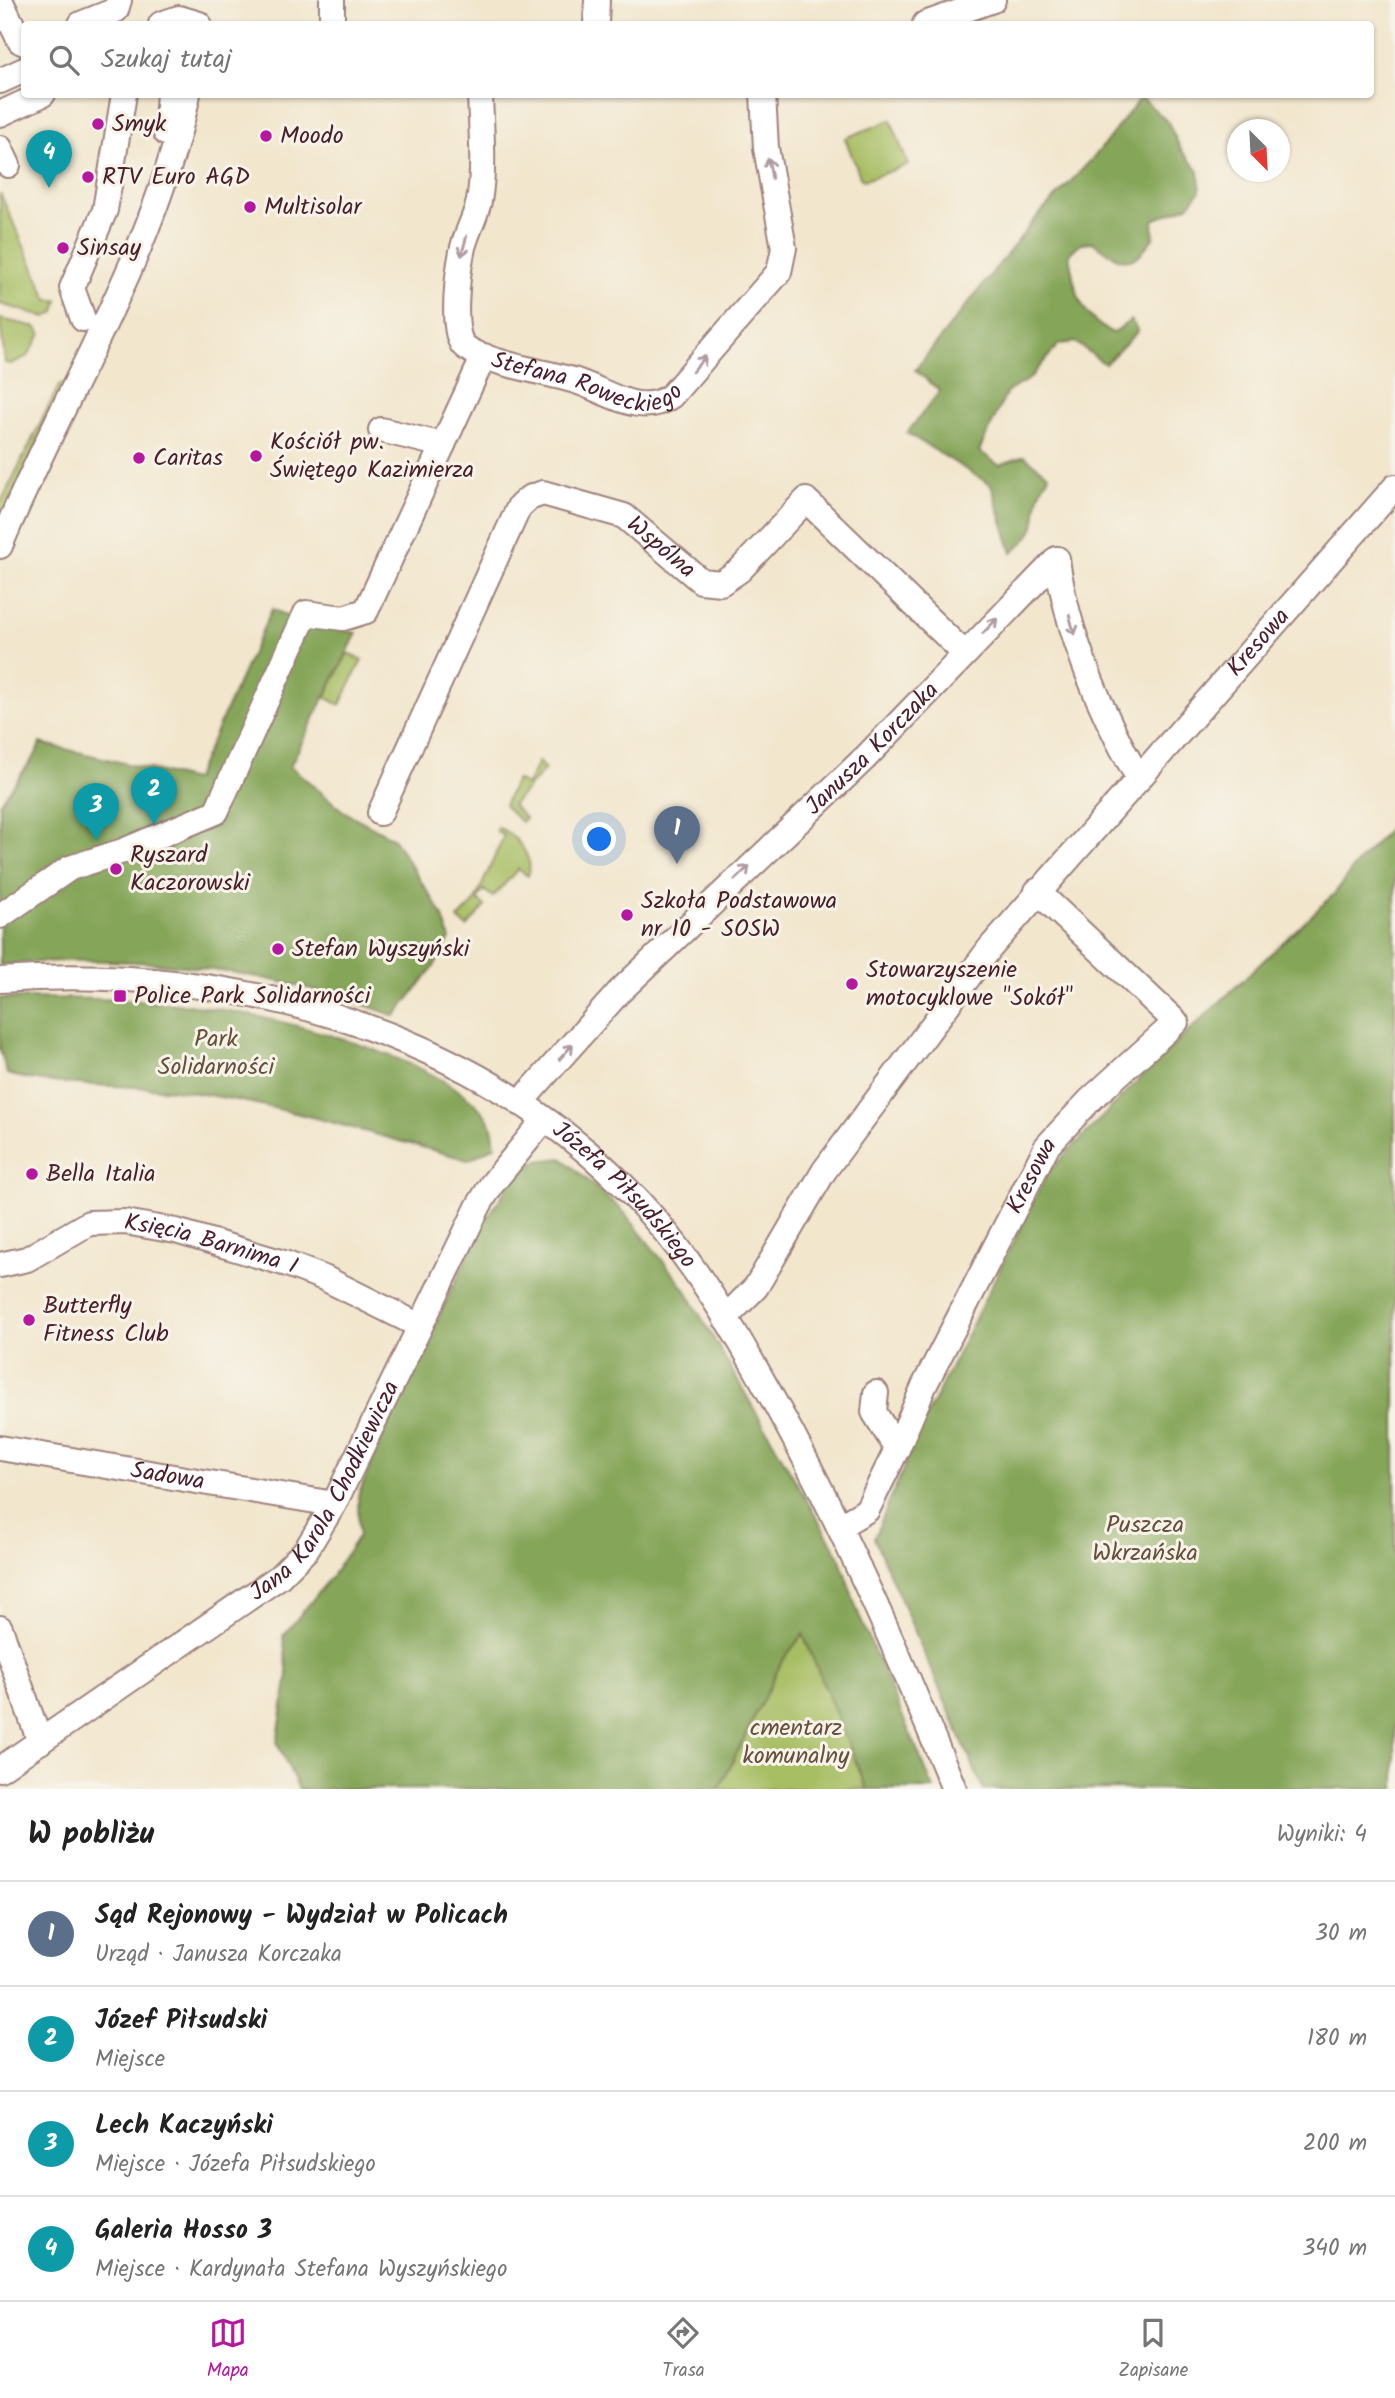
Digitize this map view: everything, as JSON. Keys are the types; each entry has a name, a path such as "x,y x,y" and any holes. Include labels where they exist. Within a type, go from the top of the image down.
{"street":[{"path":"0,0 21,42"},
{"path":"88,21 116,10 119,0"},
{"path":"162,21 167,15 170,0"},
{"path":"186,0 197,21"},
{"path":"332,0 332,21"},
{"path":"596,21 597,0"},
{"path":"933,21 982,2"},
{"path":"170,21 179,18 189,21"},
{"path":"0,81 21,71"},
{"path":"0,114 34,98"},
{"path":"83,319 72,288 105,210 113,179 123,98"},
{"path":"156,203 169,116 169,98"},
{"path":"0,546 121,292 180,135 187,98"},
{"name":"Stefana Roweckiego","path":"480,98 481,180 478,203 462,252 456,315 459,340 467,349 484,356 578,382 635,404 656,404 671,396 772,280 782,261 783,248 766,148 763,98"},
{"path":"0,916 70,868 123,851 216,812 306,613 343,618 366,611 484,356"},
{"path":"381,430 443,445"},
{"name":"Kresowa","path":"725,1318 756,1287 824,1171 897,1069 1037,891 1395,487"},
{"name":"Wspólna","path":"380,813 519,507 529,498 543,493 624,516 701,581 721,583 740,570 806,500 964,653"},
{"name":"Janusza Korczaka","path":"520,1103 619,992 865,758 1057,559 1076,637 1110,722 1139,779"},
{"name":"Kresowa","path":"841,1526 867,1510 924,1385 1047,1146 1090,1100 1175,1022 1037,891"},
{"name":"Józefa Piłsudskiego","path":"0,980 93,976 148,978 225,988 299,1004 408,1044 520,1103 611,1174 683,1254 725,1318 780,1412 841,1526 954,1789"},
{"name":"Jana Karola Chodkiewicza","path":"0,1769 279,1577 306,1550 334,1504 479,1205 500,1173 544,1120"},
{"name":"Księcia Barnima I","path":"0,1265 27,1259 89,1223 125,1222 176,1231 287,1264 324,1278 420,1326"},
{"path":"876,1393 874,1412 897,1449"},
{"name":"Sadowa","path":"0,1448 334,1504"},
{"path":"0,1628 40,1742"}],"green space":[{"path":"1142,98 1168,122 1181,150 1199,171 1200,191 1188,206 1153,220 1154,237 1141,254 1131,260 1118,259 1092,242 1081,243 1069,254 1076,290 1092,319 1113,333 1131,320 1138,331 1105,364 1075,342 1059,344 1029,379 1007,392 979,451 999,465 1024,456 1049,475 1041,490 1033,529 1012,553 991,485 907,433 940,391 915,370 1035,219 1095,156"},
{"path":"891,120 908,165 865,180 861,179 845,138"},
{"path":"0,193 48,300 58,300 55,312 46,317 0,304"},
{"path":"0,319 36,327 41,334 28,356 11,364 5,363"},
{"path":"66,383 0,521 0,504 60,384"},
{"name":"Park Solidarności","path":"272,609 299,621 357,633 290,766 343,811 393,838 442,914 450,939 433,968 395,1016 300,986 200,968 100,961 0,965 0,803 36,754 40,743 194,780"},
{"path":"348,653 362,660 340,705 325,697"},
{"path":"538,762 545,769 512,805 525,818 521,822 504,805 516,780 527,785"},
{"name":"Puszcza Wkrzańska","path":"1395,822 1395,1789 983,1789 874,1538 921,1427 1048,1172 1154,1064 1335,893 1353,868"},
{"path":"497,827 522,847 529,861 528,876 518,869 493,897 484,890 477,899 485,906 467,927 458,919 474,903 504,836 497,832"},
{"name":"Park Solidarności","path":"0,998 112,1000 195,1006 252,1015 329,1035 411,1064 446,1083 474,1103 491,1125 495,1146 469,1160 327,1121 219,1097 160,1089 50,1082 7,1074 0,1049"},
{"path":"562,1158 624,1212 685,1289 839,1556 860,1618 934,1789 867,1789 803,1634 781,1663 719,1789 299,1789 277,1743 288,1675 283,1636 332,1576 359,1535 358,1496 381,1440 480,1229 516,1174 538,1161"},
{"name":"cmentarz komunalny","path":"803,1634 867,1789 719,1789 781,1662"}],"place":[{"name":"Smyk","path":"98,124"},
{"name":"Moodo","path":"266,136"},
{"name":"RTV Euro AGD","path":"88,177"},
{"name":"Galeria Hosso 3","path":"49,188"},
{"name":"Multisolar","path":"250,207"},
{"name":"Sinsay","path":"63,248"},
{"name":"Kościół pw. Świętego Kazimierza","path":"256,456"},
{"name":"Caritas","path":"139,458"},
{"name":"Józef Piłsudski","path":"154,825"},
{"name":"Lech Kaczyński","path":"96,841"},
{"name":"Sąd Rejonowy - Wydział w Policach","path":"677,864"},
{"name":"Ryszard Kaczorowski","path":"116,869"},
{"name":"Szkoła Podstawowa nr 10 - SOSW","path":"627,915"},
{"name":"Stefan Wyszyński","path":"278,949"},
{"name":"Stowarzyszenie motocyklowe \"Sokół\"","path":"852,984"},
{"name":"Police Park Solidarności","path":"120,996"},
{"name":"Bella Italia","path":"32,1174"},
{"name":"Butterfly Fitness Club","path":"29,1320"}]}
